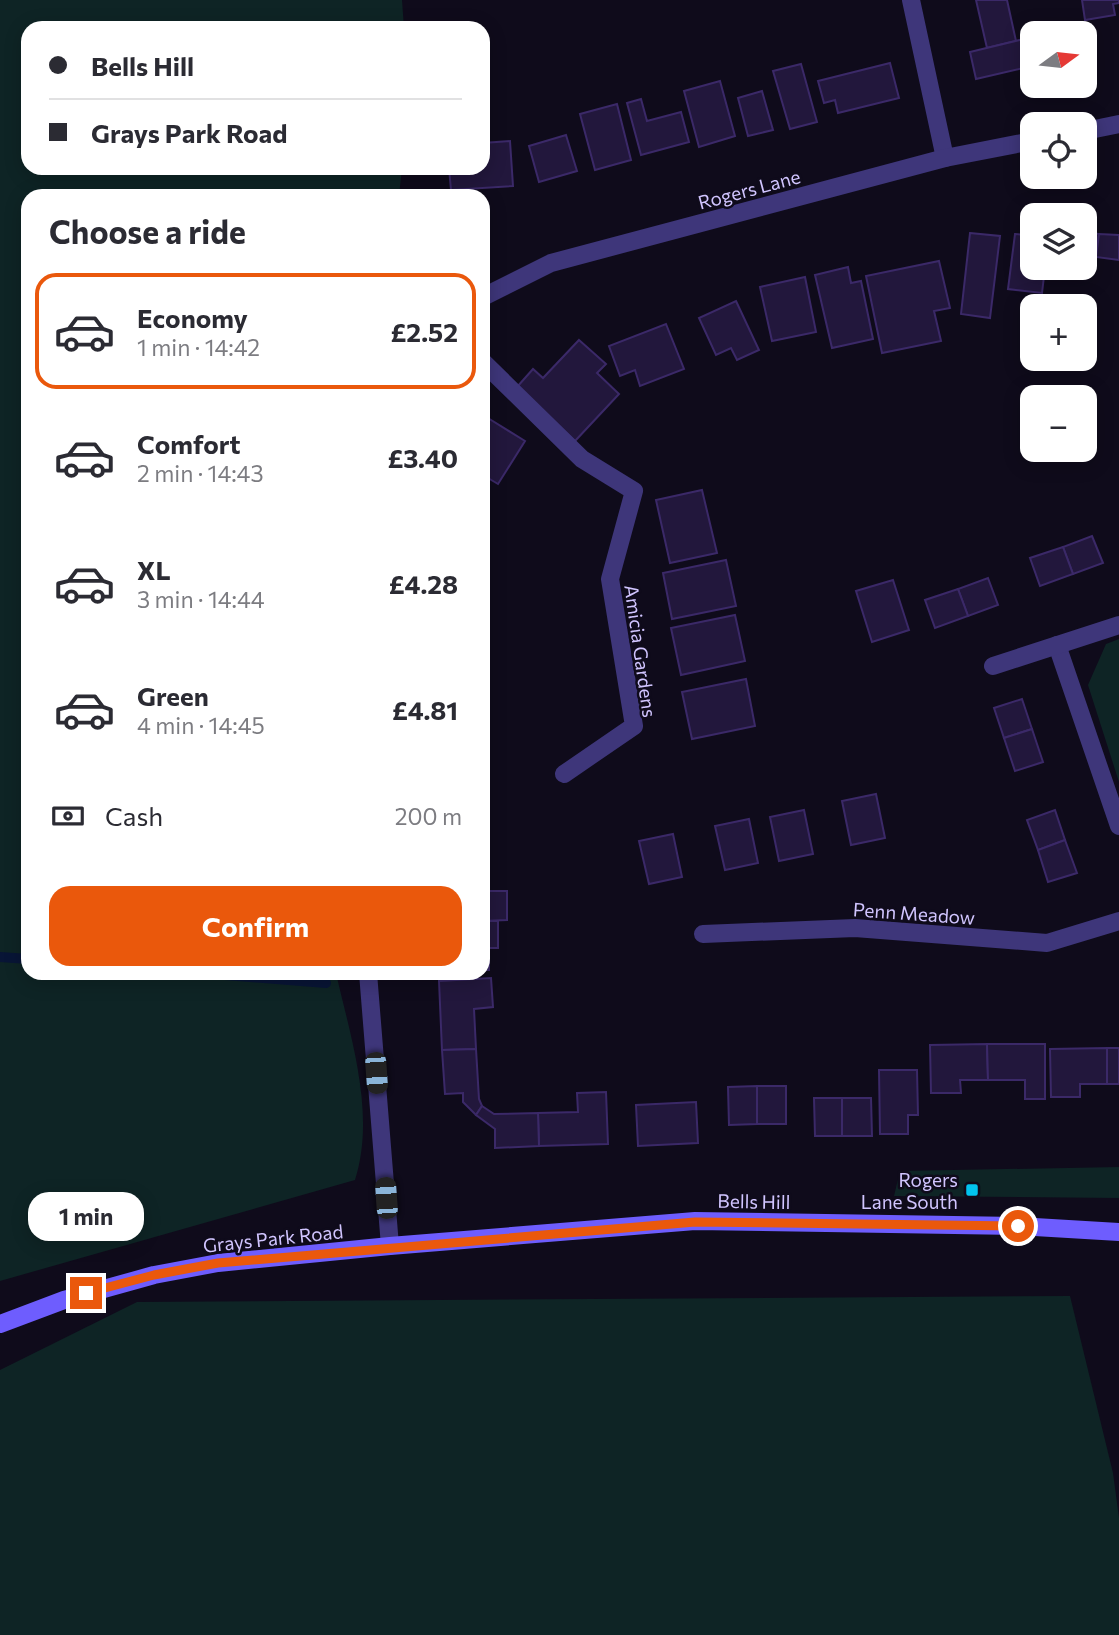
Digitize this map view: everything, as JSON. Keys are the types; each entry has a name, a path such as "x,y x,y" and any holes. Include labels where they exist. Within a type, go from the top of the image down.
{"main road":[{"name":"Bells Hill","path":"390,1246 695,1222 1018,1226 1119,1232"},
{"name":"Grays Park Road","path":"0,1324 64,1300 154,1275 218,1263 390,1246"}],"street":[{"path":"911,0 945,158"},
{"path":"1097,129 1119,124"},
{"name":"Rogers Lane","path":"490,294 551,263 945,158 1020,143"},
{"name":"Amicia Gardens","path":"490,369 582,459 634,491 610,579 634,726 564,774"},
{"path":"993,666 1119,625"},
{"path":"1057,645 1119,826"},
{"name":"Penn Meadow","path":"703,934 855,928 1047,943 1119,921"},
{"path":"369,980 390,1246"}],"green space":[{"path":"0,0 402,0 404,21 21,21 21,175 401,175 400,189 21,189 21,980 338,980 359,1077 363,1129 355,1180 0,1281"},
{"path":"1119,639 1119,782 1088,685 1106,644"},
{"path":"1119,1167 1119,1198 894,1196 900,1171"},
{"path":"1070,1296 1113,1473 1119,1518 1119,1635 0,1635 0,1370 137,1302"}],"building":[{"path":"976,0 1007,0 1016,41 987,48"},
{"path":"1082,0 1119,0 1119,3 1113,4 1115,15 1085,20"},
{"path":"1020,40 1020,69 976,79 970,52"},
{"path":"890,63 899,98 838,113 835,100 824,103 818,81"},
{"path":"801,64 817,122 790,129 773,71"},
{"path":"720,81 735,136 699,147 684,91"},
{"path":"762,91 773,130 748,136 738,98"},
{"path":"641,99 647,121 681,112 689,142 641,155 627,103"},
{"path":"617,104 631,160 595,170 580,114"},
{"path":"566,135 577,171 539,182 529,146"},
{"path":"510,141 513,186 451,189 450,175 490,175 490,142"},
{"path":"970,233 1000,236 990,318 961,314"},
{"path":"1015,234 1020,235 1020,280 1044,280 1042,293 1008,289"},
{"path":"1099,234 1119,235 1119,260 1097,257"},
{"path":"939,261 950,308 934,311 941,341 882,353 866,276"},
{"path":"848,267 851,283 861,281 873,339 832,348 815,275"},
{"path":"805,277 816,332 772,341 760,287"},
{"path":"736,301 759,350 737,360 731,348 716,355 699,318"},
{"path":"666,324 684,369 640,386 635,370 620,376 609,346"},
{"path":"579,340 606,364 597,373 619,394 575,441 517,387 533,369 543,378"},
{"path":"490,419 525,441 498,484 490,479"},
{"path":"702,490 717,553 670,563 656,500"},
{"path":"1092,536 1103,563 1073,574 1063,547"},
{"path":"1063,547 1073,574 1040,586 1030,558"},
{"path":"726,560 736,606 672,619 663,573"},
{"path":"988,578 998,605 968,616 958,589"},
{"path":"893,580 909,630 872,642 856,591"},
{"path":"958,589 968,616 935,628 925,600"},
{"path":"735,615 745,661 681,675 671,628"},
{"path":"746,679 755,726 692,739 682,692"},
{"path":"1022,699 1032,729 1004,738 994,708"},
{"path":"1032,729 1043,762 1015,771 1004,738"},
{"path":"876,794 885,838 851,845 842,801"},
{"path":"804,810 813,854 779,861 770,817"},
{"path":"1055,810 1065,840 1038,850 1027,820"},
{"path":"749,819 758,863 725,870 715,826"},
{"path":"673,834 682,877 649,884 639,841"},
{"path":"1065,840 1077,873 1048,882 1038,850"},
{"path":"490,891 507,891 507,920 490,921"},
{"path":"490,921 498,921 498,948 490,948"},
{"path":"490,978 493,1007 474,1009 476,1049 442,1050 439,981"},
{"path":"987,1044 988,1080 960,1080 961,1093 931,1093 930,1045"},
{"path":"987,1044 1045,1044 1045,1099 1025,1099 1025,1080 988,1080"},
{"path":"1107,1048 1119,1048 1119,1084 1107,1084"},
{"path":"1107,1048 1107,1084 1080,1084 1080,1097 1051,1097 1050,1049"},
{"path":"476,1049 479,1099 482,1106 476,1115 463,1102 463,1093 445,1094 442,1050"},
{"path":"879,1070 917,1070 918,1115 908,1115 908,1134 880,1134"},
{"path":"757,1086 757,1124 729,1125 728,1087"},
{"path":"757,1086 786,1086 786,1124 757,1124"},
{"path":"606,1092 608,1144 539,1146 538,1113 578,1112 577,1093"},
{"path":"814,1098 842,1098 842,1136 815,1136"},
{"path":"842,1098 871,1098 872,1136 842,1136"},
{"path":"696,1102 698,1143 638,1146 636,1105"},
{"path":"482,1106 494,1114 538,1113 539,1146 495,1148 495,1129 476,1115"}],"waterway":[{"path":"0,957 21,958"},
{"path":"288,980 326,983"}],"place":[{"name":"Rogers Lane South","path":"972,1190"}],"route":[{"path":"86,1293 154,1275 218,1263 390,1246 695,1222 1018,1226"}]}
